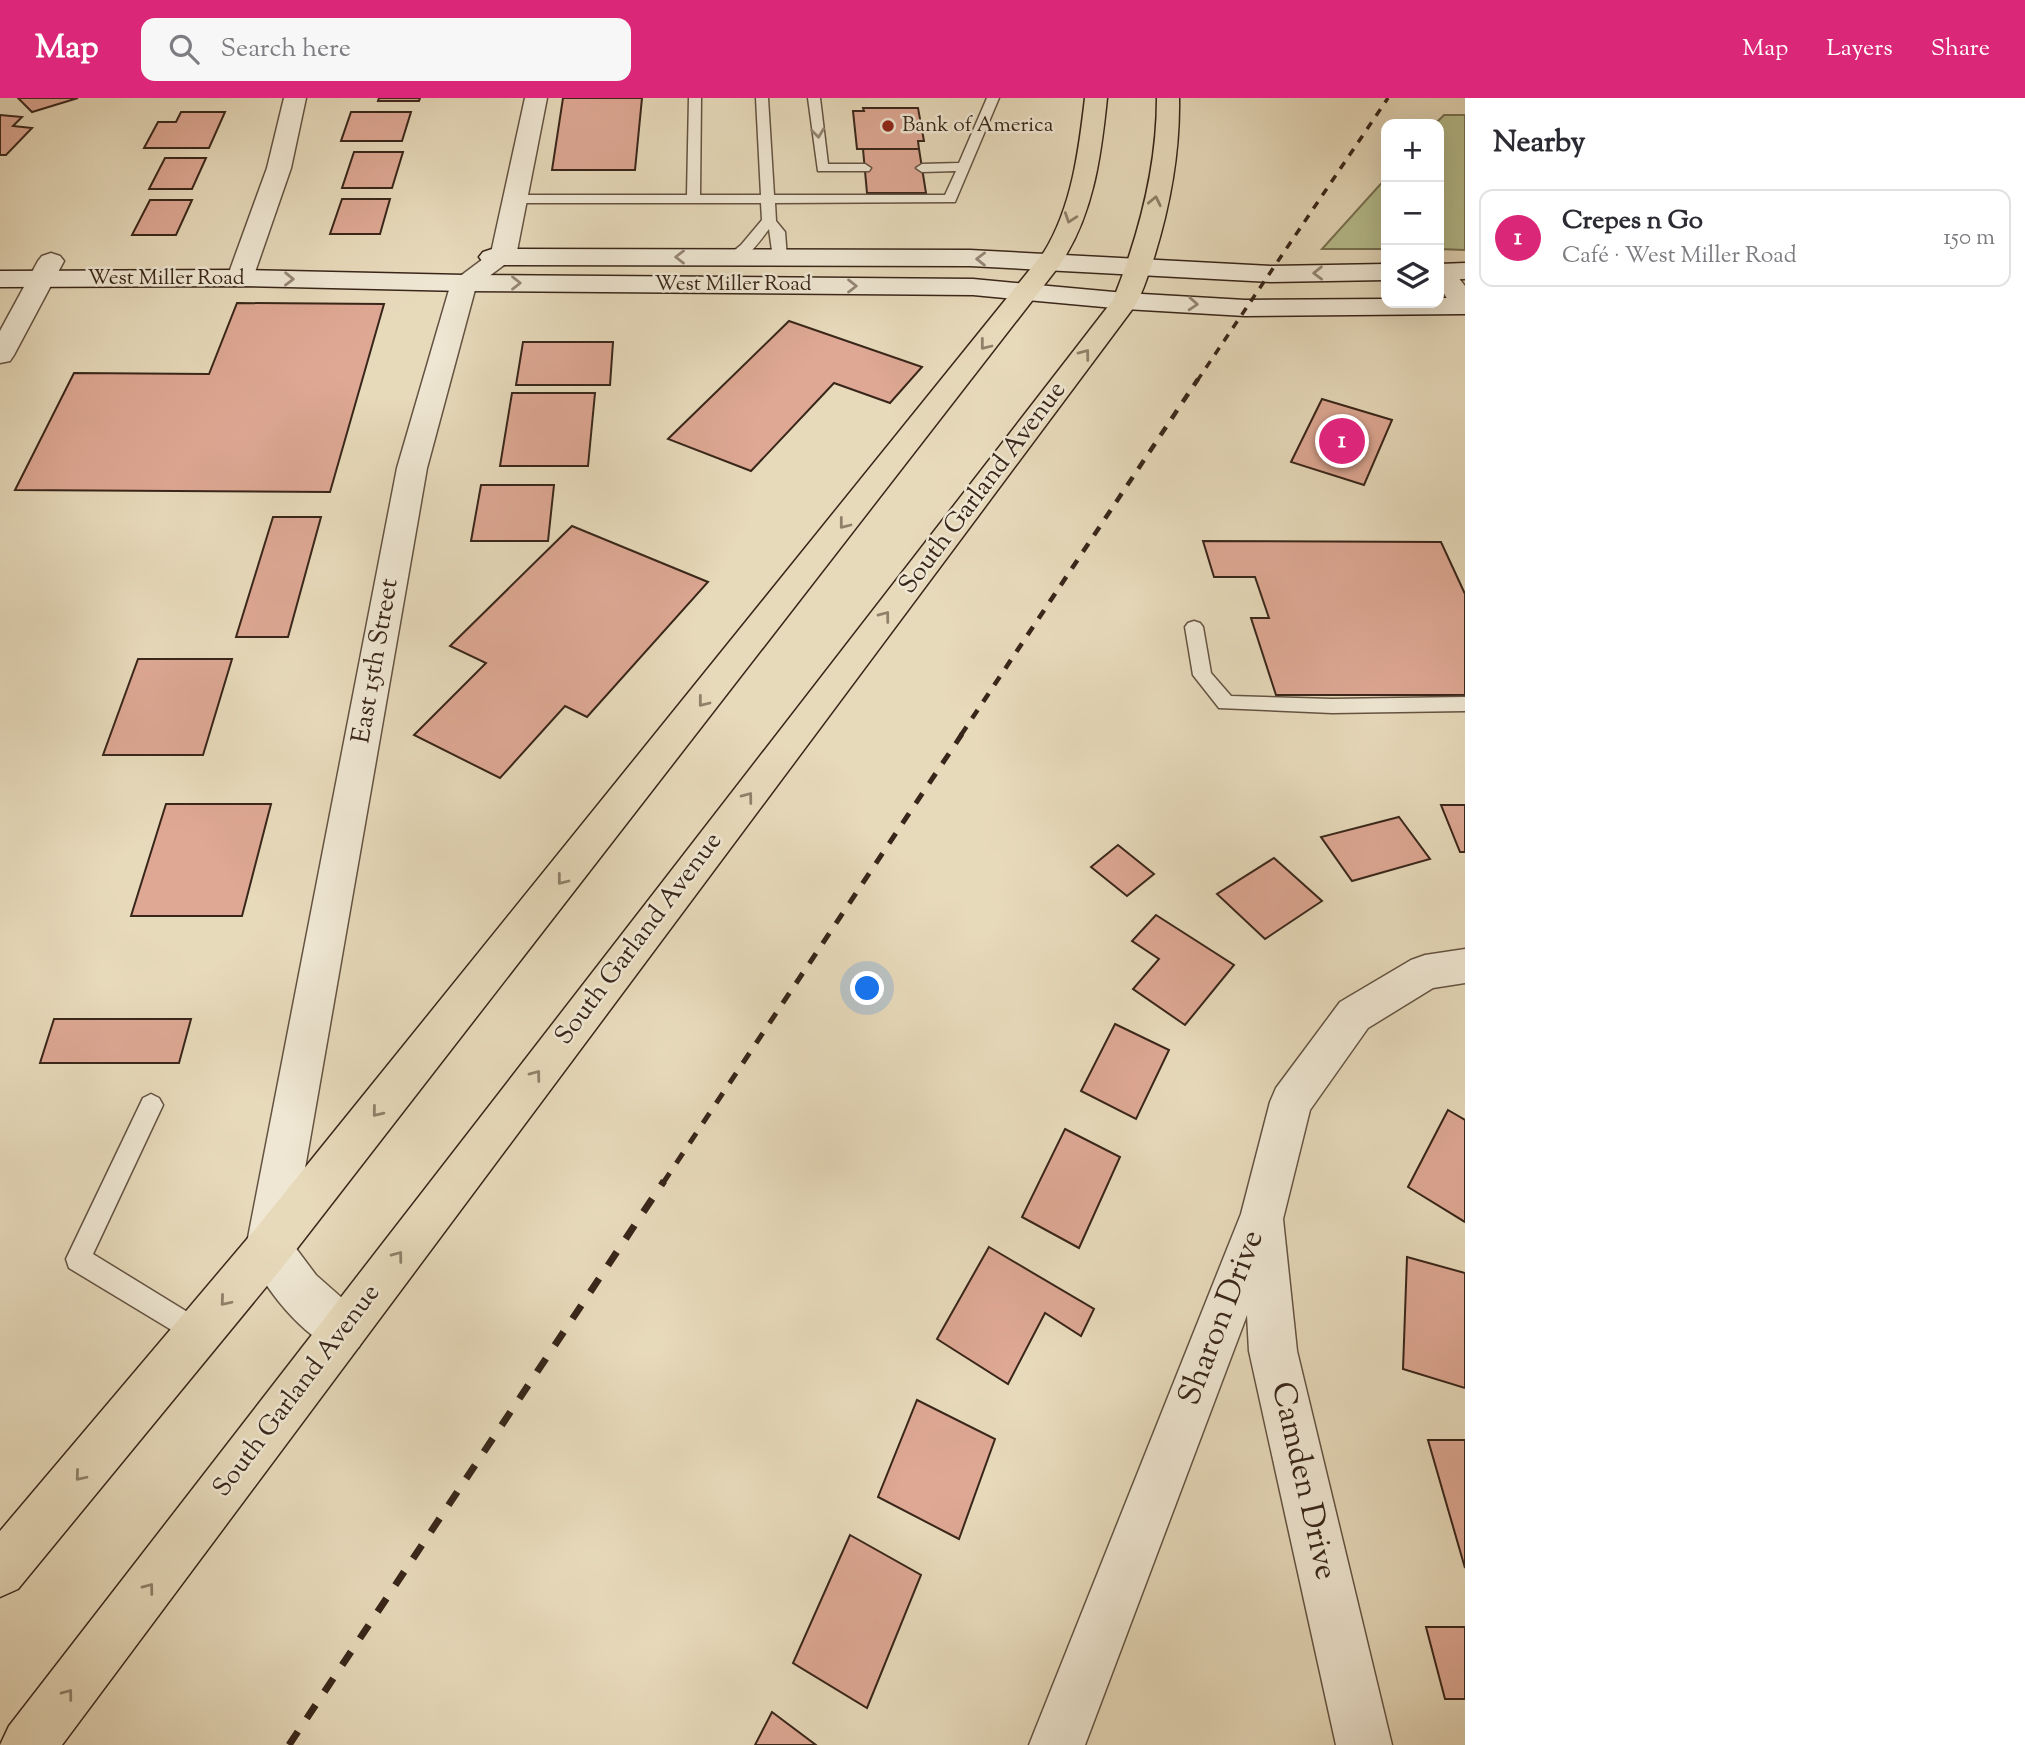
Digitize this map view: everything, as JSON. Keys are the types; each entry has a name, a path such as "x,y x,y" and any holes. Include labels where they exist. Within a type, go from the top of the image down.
{"main road":[{"path":"0,1571 269,1248 1027,292 1062,241 1081,187 1092,141 1096,98"},
{"name":"South Garland Avenue","path":"28,1745 1132,284 1168,149 1168,98"}],"street":[{"path":"243,270 279,168 295,98"},
{"path":"465,270 503,256 536,98"},
{"name":"West Miller Road","path":"503,256 1049,261 1132,284 1245,307 1465,305"},
{"name":"West Miller Road","path":"243,270 411,258"},
{"name":"West Miller Road","path":"0,261 46,270 465,270 973,286 1027,292 1271,274 1381,272"},
{"path":"0,355 46,270"},
{"name":"West Miller Road","path":"0,279 46,270"},
{"name":"East 15th Street","path":"269,1248 412,468 465,270"},
{"path":"1448,272 1465,305"},
{"name":"Sharon Drive","path":"1057,1745 1263,1214 1291,1102 1354,1015 1425,972 1465,966"},
{"name":"Camden Drive","path":"1263,1214 1273,1351 1364,1745"},
{"path":"269,1248 300,1292 342,1330"}],"lane":[{"path":"693,198 695,98"},
{"path":"762,98 769,220 778,232 780,258"},
{"path":"814,98 822,168 865,168"},
{"path":"515,199 950,199 961,167 993,98"},
{"path":"922,168 961,167"},
{"path":"732,258 746,248 769,220"},
{"path":"1194,627 1202,676 1226,703 1332,706 1465,704"},
{"path":"151,1105 78,1259 198,1333"}],"green space":[{"path":"1444,115 1465,115 1465,250 1444,249 1444,119 1440,119"},
{"path":"1381,184 1381,249 1322,249"}],"building":[{"path":"18,98 78,98 32,112"},
{"path":"379,98 420,98 419,101 378,101"},
{"path":"563,98 642,98 635,170 552,170"},
{"name":"Bank of America","path":"863,108 918,108 924,141 918,141 919,149 857,149 853,111 864,111"},
{"path":"181,112 225,112 209,148 144,148 158,122 176,122"},
{"path":"351,112 411,112 402,141 341,141"},
{"path":"0,115 22,117 13,126 32,128 6,155 0,155"},
{"path":"863,149 919,149 926,193 867,193"},
{"path":"354,152 403,152 392,188 342,188"},
{"path":"165,158 206,158 192,189 149,189"},
{"path":"342,199 390,199 380,234 330,234"},
{"path":"150,200 192,200 176,235 132,235"},
{"path":"237,303 384,304 330,492 15,490 74,373 209,374"},
{"path":"789,321 922,367 890,403 834,383 751,471 668,439"},
{"path":"523,342 613,342 610,385 516,385"},
{"path":"512,393 595,393 588,466 500,466"},
{"path":"1322,399 1392,420 1364,485 1291,462"},
{"path":"481,485 554,485 548,541 471,541"},
{"path":"273,517 321,517 288,637 236,637"},
{"path":"572,526 708,582 587,717 565,706 500,778 414,735 486,663 450,646"},
{"path":"1203,541 1441,542 1465,594 1465,695 1276,695 1251,618 1269,618 1255,577 1214,577"},
{"path":"138,659 232,659 203,755 103,755"},
{"path":"166,804 271,804 242,916 131,916"},
{"path":"1441,805 1465,805 1465,852 1460,852"},
{"path":"1399,817 1430,859 1352,881 1321,837"},
{"path":"1118,845 1154,874 1127,896 1091,867"},
{"path":"1274,858 1322,901 1265,939 1217,894"},
{"path":"1156,915 1234,965 1185,1025 1133,989 1159,959 1132,941"},
{"path":"54,1019 191,1019 179,1063 40,1063"},
{"path":"1115,1024 1169,1050 1136,1119 1081,1091"},
{"path":"1448,1110 1465,1120 1465,1222 1408,1187"},
{"path":"1065,1129 1120,1157 1079,1248 1022,1217"},
{"path":"989,1247 1094,1309 1081,1336 1045,1313 1008,1384 937,1339"},
{"path":"1407,1257 1465,1273 1465,1388 1403,1369"},
{"path":"917,1400 995,1439 959,1539 878,1497"},
{"path":"1428,1440 1465,1440 1465,1568"},
{"path":"850,1535 921,1575 867,1708 793,1663"},
{"path":"1426,1627 1465,1627 1465,1699 1445,1699"},
{"path":"772,1712 816,1745 755,1745"}],"railway":[{"path":"1197,381 1388,98"},
{"path":"961,735 1198,379"},
{"path":"663,1183 962,734"},
{"path":"289,1745 664,1181"}],"place":[{"name":"Bank of America","path":"888,126"},
{"name":"Crepes n Go","path":"1342,441"}]}
